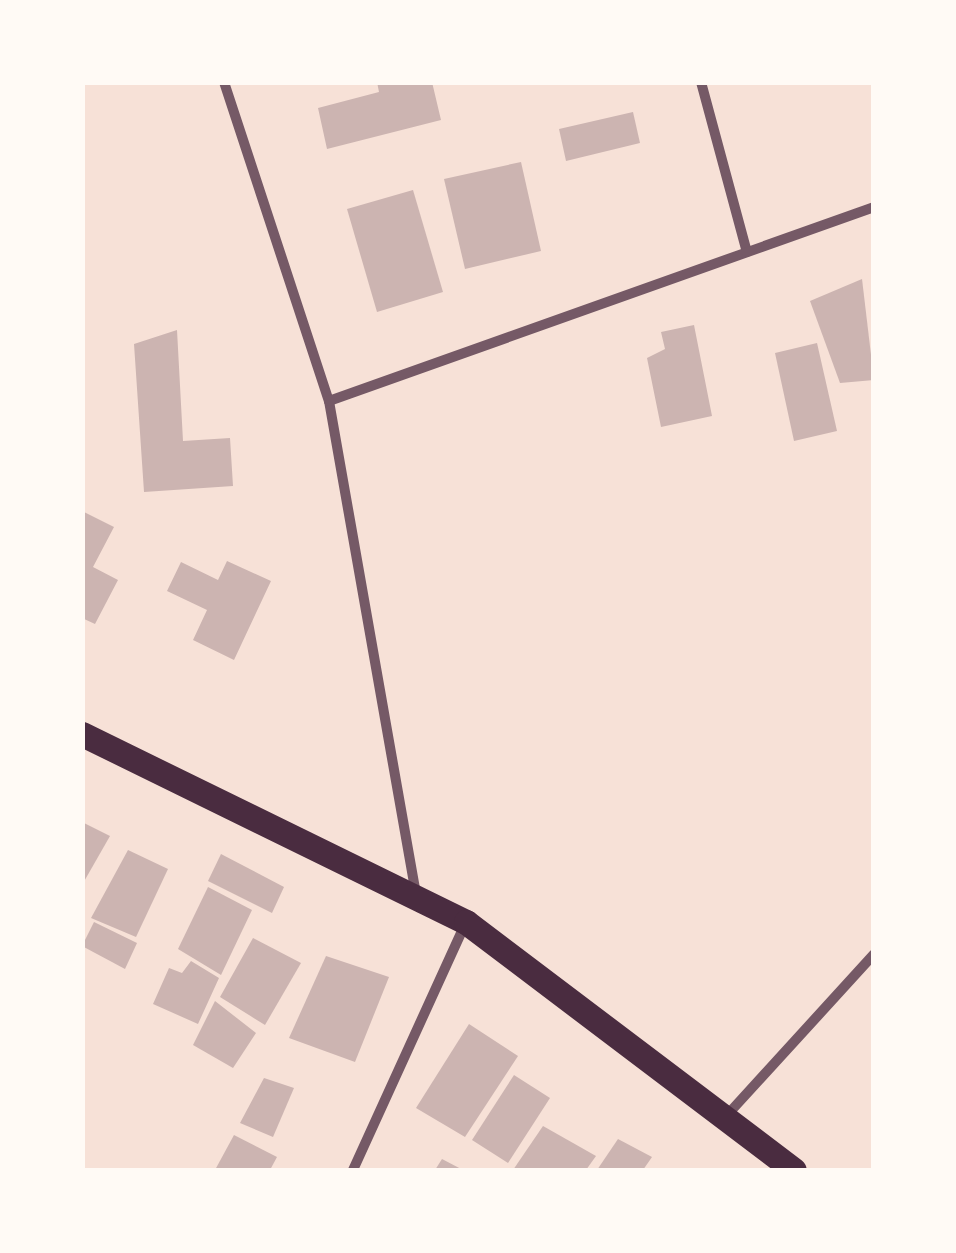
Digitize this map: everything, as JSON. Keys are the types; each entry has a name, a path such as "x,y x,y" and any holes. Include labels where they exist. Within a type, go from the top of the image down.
{"main road":[{"path":"82,734 416,891 466,922 729,1113 794,1170"}],"street":[{"path":"224,82 329,400 416,891"},
{"path":"701,82 747,252"},
{"path":"329,400 874,207"},
{"path":"353,1170 466,922"},
{"path":"729,1113 874,954"}],"building":[{"path":"377,82 432,82 441,120 327,149 318,108 379,92"},
{"path":"633,112 640,143 566,161 559,129"},
{"path":"521,162 541,251 465,269 444,179"},
{"path":"413,190 443,292 377,312 347,209"},
{"path":"862,279 874,380 840,383 810,301"},
{"path":"694,325 712,416 661,427 647,358 665,349 661,332"},
{"path":"177,330 183,441 230,438 233,486 144,492 134,344"},
{"path":"817,343 837,431 794,441 775,353"},
{"path":"82,511 114,527 93,567 118,580 95,624 82,618"},
{"path":"227,561 271,581 234,660 193,640 207,610 167,591 181,562 218,580"},
{"path":"82,822 110,836 82,885"},
{"path":"128,850 168,869 136,937 91,918"},
{"path":"221,854 284,887 272,913 208,881"},
{"path":"208,887 252,910 221,975 178,949"},
{"path":"94,922 137,943 125,969 82,946"},
{"path":"253,938 301,963 265,1025 220,997"},
{"path":"326,956 389,977 355,1062 289,1038"},
{"path":"191,961 219,978 198,1024 153,1004 169,968 182,973"},
{"path":"215,1001 256,1033 233,1068 193,1045"},
{"path":"469,1024 518,1056 465,1137 416,1108"},
{"path":"514,1075 550,1098 508,1163 472,1140"},
{"path":"264,1078 294,1088 273,1137 240,1123"},
{"path":"543,1126 596,1156 586,1170 513,1170"},
{"path":"234,1135 277,1157 270,1170 215,1170"},
{"path":"618,1139 652,1157 643,1170 597,1170"},
{"path":"442,1159 463,1170 435,1170"}]}
